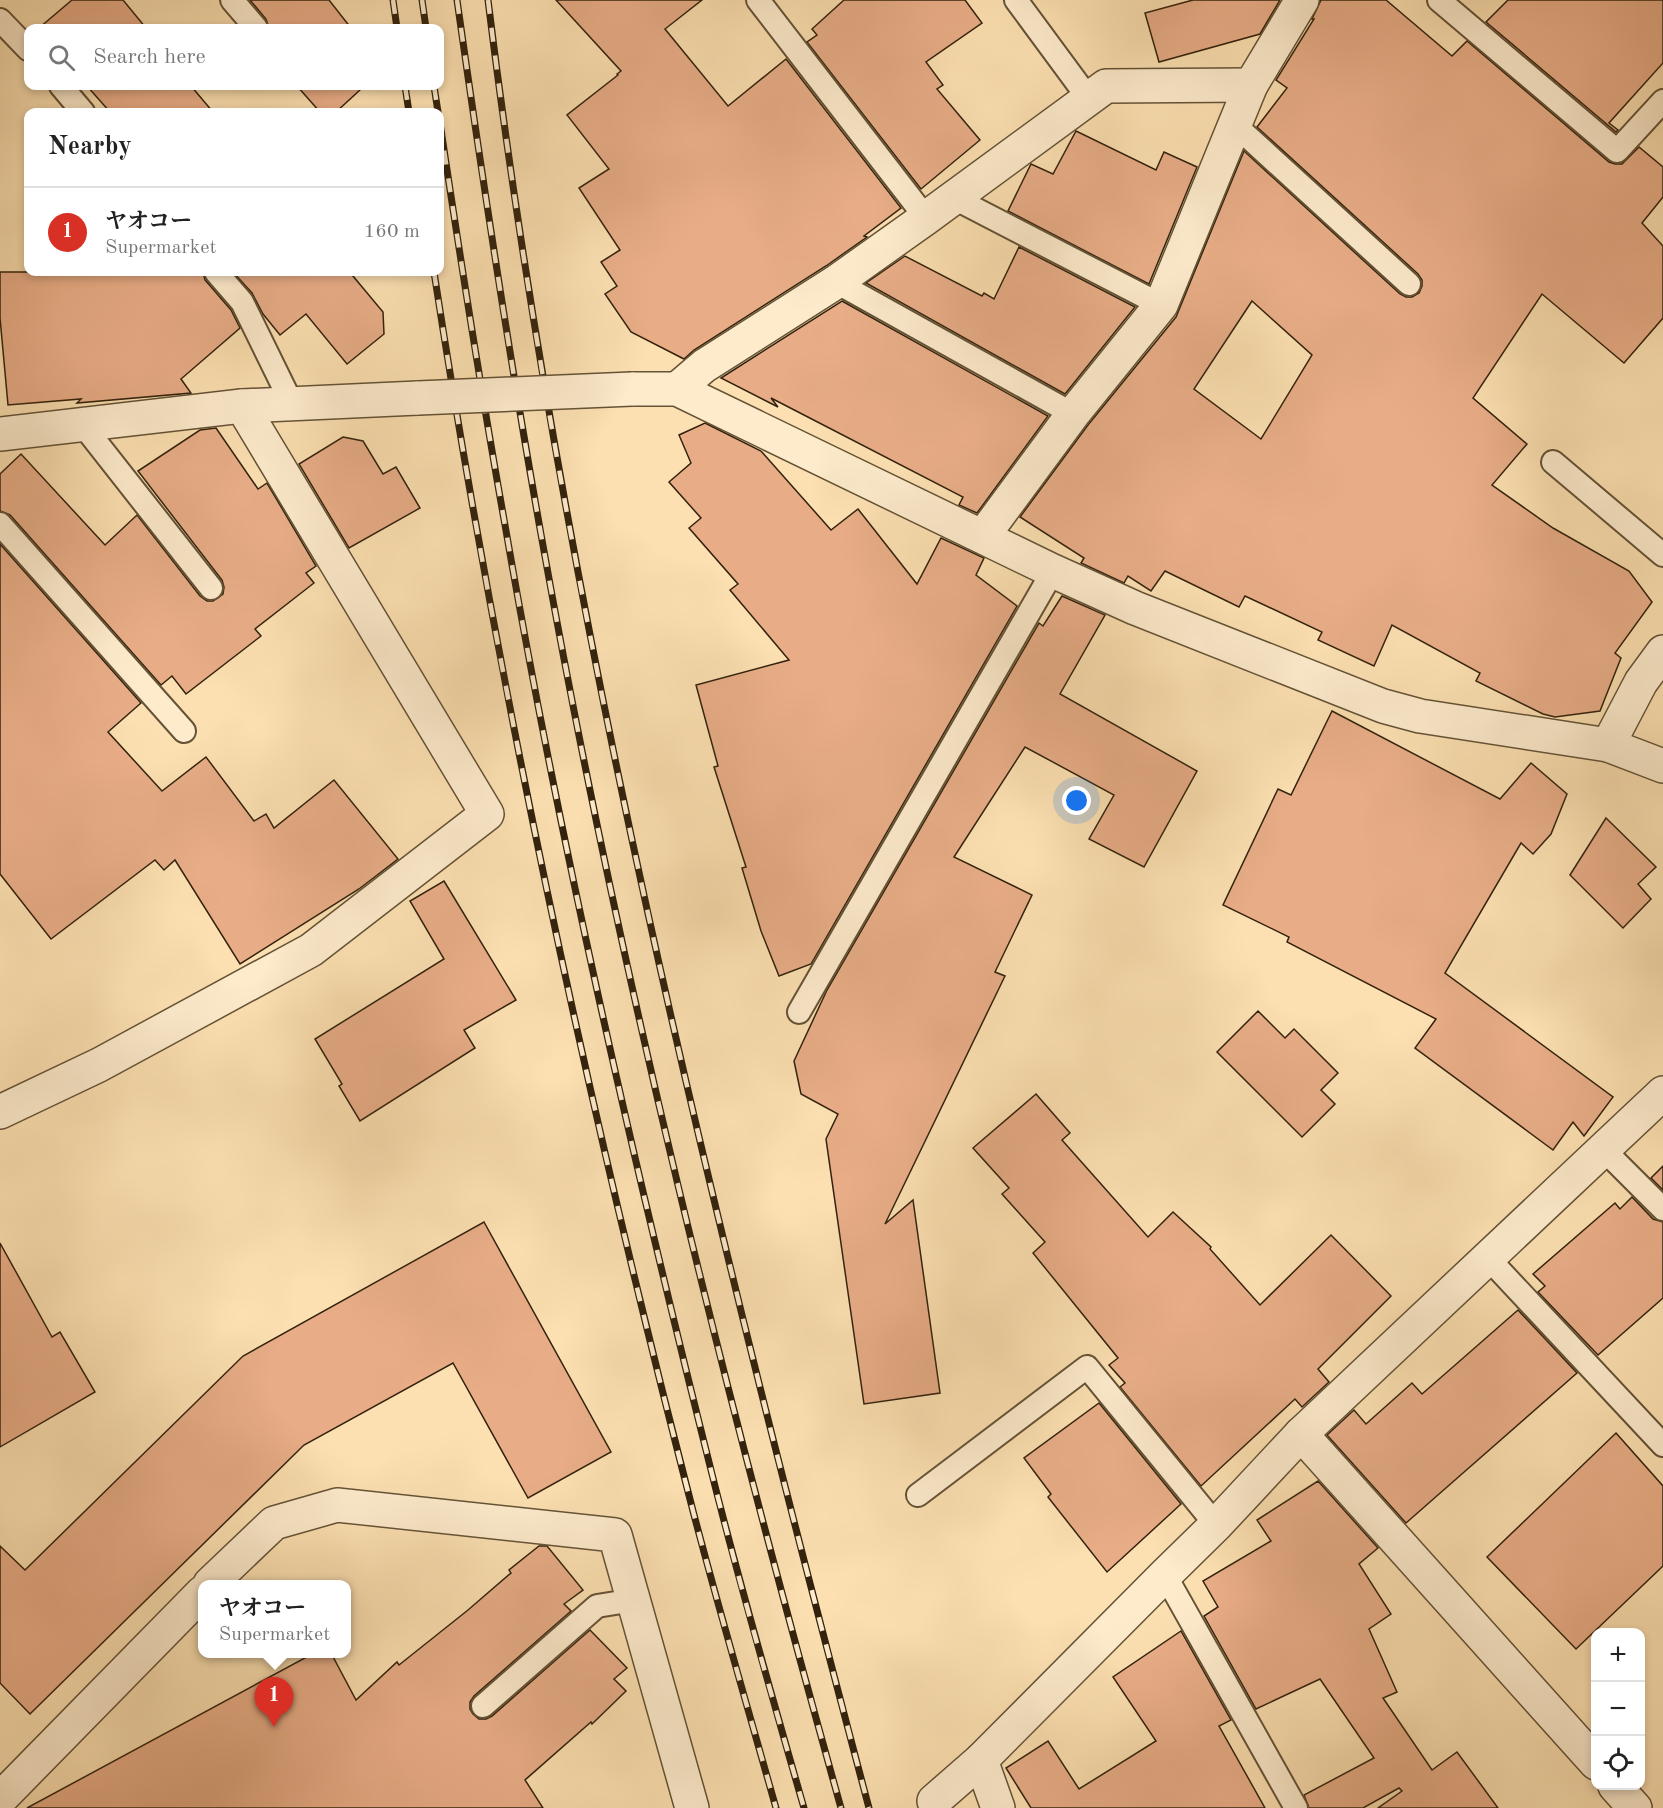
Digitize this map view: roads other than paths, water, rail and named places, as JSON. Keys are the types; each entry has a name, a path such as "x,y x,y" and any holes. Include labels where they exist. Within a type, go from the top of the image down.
{"street":[{"path":"983,536 1073,414 1161,305 1251,85 1302,0"},
{"path":"677,389 704,366 836,282 1106,86 1251,85"},
{"path":"0,434 242,406 677,389 1053,571 1135,608 1383,706 1420,716 1608,745 1663,766"},
{"path":"0,1112 99,1065 311,950 487,814 242,406"},
{"path":"1608,745 1641,682 1663,652"},
{"path":"934,1801 981,1760 1216,1525 1301,1434 1663,1093"},
{"path":"1301,1434 1591,1757"},
{"path":"214,1580 274,1523 338,1505 615,1535 692,1808"},
{"path":"0,1799 198,1597"},
{"path":"981,1760 998,1808"},
{"path":"1619,1790 1635,1808"}],"lane":[{"path":"232,0 253,24"},
{"path":"758,0 926,218"},
{"path":"1016,0 1089,99"},
{"path":"1439,0 1617,151 1663,101"},
{"path":"0,20 24,45"},
{"path":"64,90 80,108"},
{"path":"1234,124 1409,284"},
{"path":"954,198 1161,305"},
{"path":"219,276 242,302 292,404"},
{"path":"836,282 1073,414"},
{"path":"82,424 211,588"},
{"path":"1553,462 1663,555"},
{"path":"0,524 184,730"},
{"path":"800,1012 1053,571"},
{"path":"1604,1150 1663,1209"},
{"path":"1488,1258 1663,1445"},
{"path":"918,1495 1087,1367 1216,1525"},
{"path":"1165,1575 1296,1808"},
{"path":"483,1706 597,1606 634,1600"}],"railway":[{"path":"393,0 396,24"},
{"path":"422,0 425,24"},
{"path":"457,0 498,276 532,482 606,868 716,1340 756,1497 841,1808"},
{"path":"488,0 519,229 557,457 600,685 647,911 753,1361 869,1808"},
{"path":"406,90 408,108"},
{"path":"435,90 437,108"},
{"path":"444,149 496,475 526,644 574,883 626,1120 712,1474 804,1808"},
{"path":"435,276 459,428 516,739 581,1049 693,1511 776,1808"}],"place":[{"name":"ヤオコー","path":"274,1727"}]}
